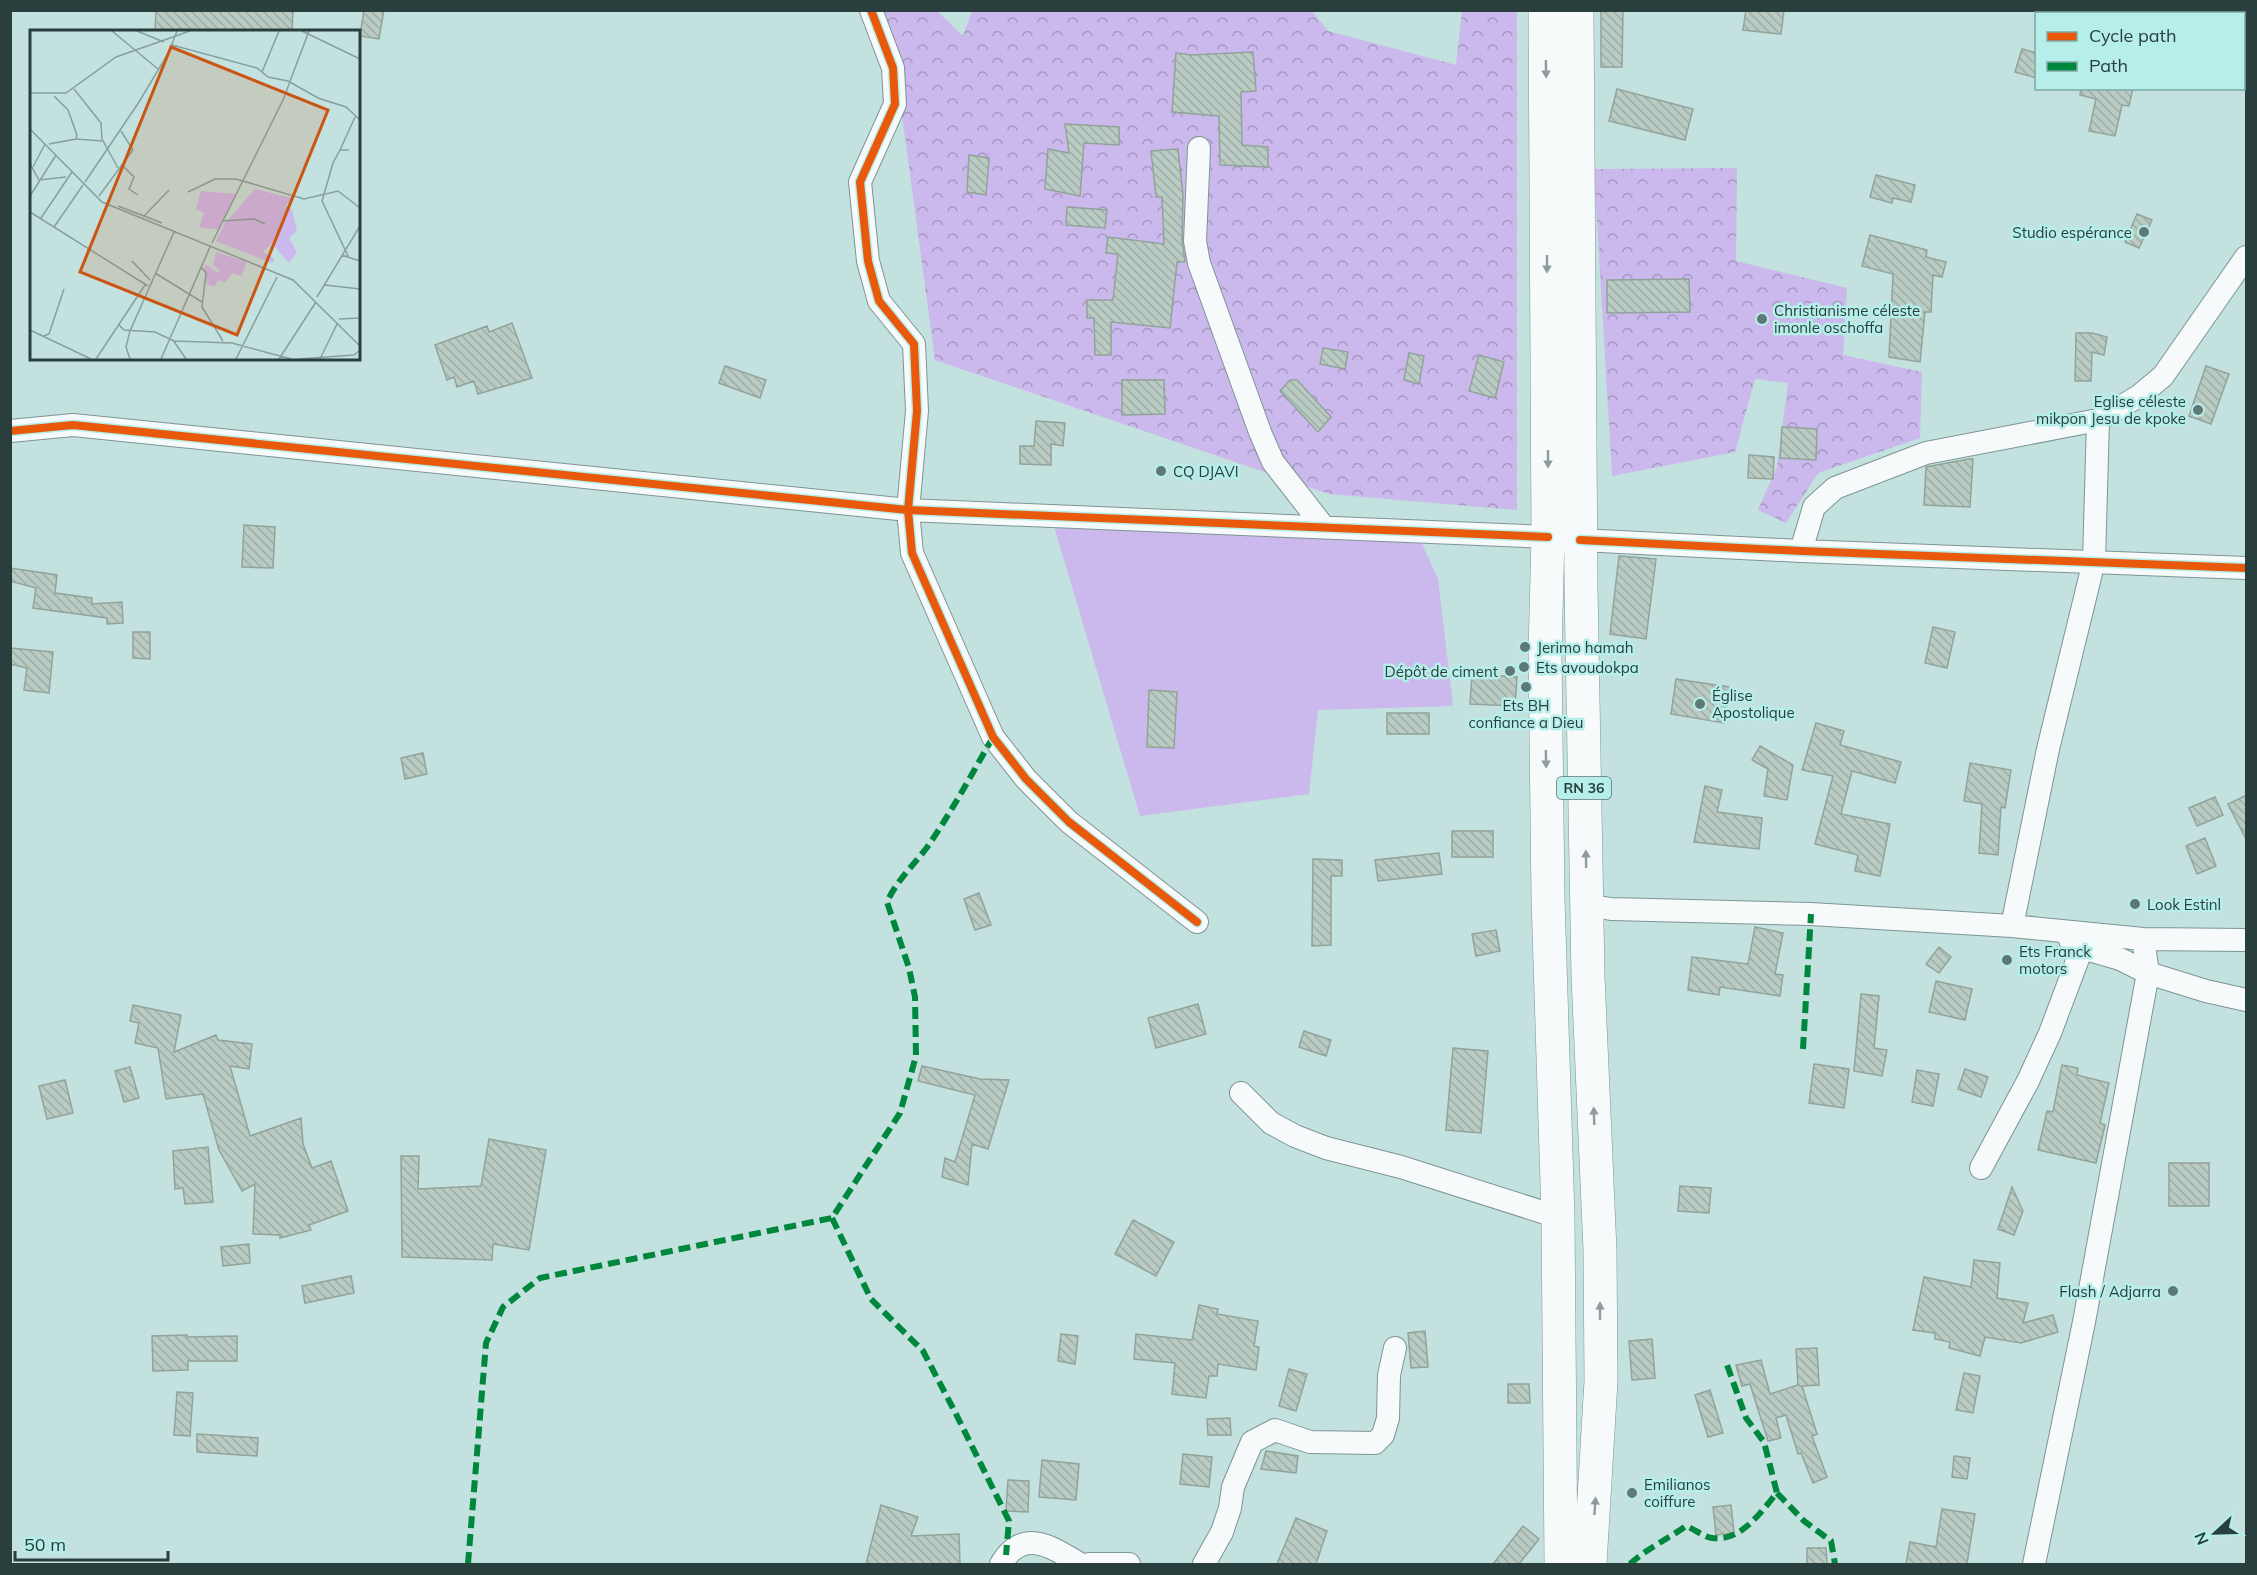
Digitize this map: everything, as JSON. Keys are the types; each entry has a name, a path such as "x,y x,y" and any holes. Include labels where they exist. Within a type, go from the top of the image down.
{"main road":[{"name":"RN 36","path":"1545,10 1548,537 1545,653 1548,898 1558,1217 1562,1564"},
{"name":"RN 36","path":"1577,10 1580,540 1587,905 1600,1274 1601,1381 1590,1564"}],"street":[{"path":"871,10 893,68 895,104 860,182 868,261 879,301 914,344 917,411 908,510 912,554 993,737 1026,779 1069,822 1197,922"},
{"path":"1199,148 1196,241 1199,264 1273,462 1323,526"},
{"path":"1801,551 1814,507 1835,488 1926,453 2098,420 2139,396 2163,376 2247,257"},
{"path":"2012,926 2048,749 2094,561 2098,420"},
{"path":"10,431 73,425 908,510 1548,537"},
{"path":"1580,540 2247,568"},
{"path":"1587,905 1611,909 1810,914 2012,926 2143,939 2247,940"},
{"path":"2057,932 2082,948 2120,959 2148,974 2247,1000"},
{"path":"2034,1564 2084,1322 2148,974 2143,939"},
{"path":"1981,1168 2033,1072 2082,948"},
{"path":"1241,1093 1271,1123 1295,1136 1326,1148 1401,1167 1558,1217"},
{"path":"1204,1564 1222,1532 1230,1508 1233,1487 1252,1442 1275,1430 1310,1442 1362,1445 1375,1443 1383,1435 1388,1418 1389,1375 1395,1348"},
{"path":"1001,1564 1006,1555 1024,1543 1043,1544 1080,1564"},
{"path":"1089,1564 1129,1564"}],"green space":[{"path":"884,11 937,11 963,36 972,11 1312,11 1328,31 1456,65 1462,11 1517,11 1517,510 1329,494 935,360 897,78"},
{"path":"1737,168 1736,261 1847,288 1843,355 1922,372 1920,438 1818,473 1786,523 1758,510 1777,467 1788,383 1755,379 1735,452 1612,476 1594,169"},
{"path":"1048,506 1414,526 1438,579 1453,706 1318,710 1309,794 1140,816"}],"building":[{"path":"156,10 293,10 292,30 155,30"},
{"path":"364,10 384,10 379,39 360,36"},
{"path":"1601,10 1623,10 1622,67 1601,67"},
{"path":"1746,10 1784,10 1781,34 1743,30"},
{"path":"2022,49 2035,52 2035,77 2015,72"},
{"path":"1253,52 1256,91 1241,92 1242,145 1268,147 1268,167 1220,165 1219,116 1172,112 1176,53 1191,55"},
{"path":"1617,89 1693,109 1685,140 1609,121"},
{"path":"2081,90 2133,90 2129,106 2122,105 2115,136 2089,131 2096,99 2080,95"},
{"path":"1065,124 1119,127 1119,145 1084,143 1080,196 1045,189 1048,149 1069,153"},
{"path":"1178,149 1183,195 1182,240 1185,262 1177,262 1170,328 1111,322 1111,355 1095,355 1094,318 1087,318 1087,300 1113,300 1118,254 1106,253 1108,237 1164,244 1162,197 1156,197 1151,151"},
{"path":"969,155 989,158 986,195 967,192"},
{"path":"1876,175 1915,185 1911,202 1893,198 1892,203 1870,197"},
{"path":"1067,207 1107,210 1105,228 1066,225"},
{"path":"2137,214 2152,220 2139,248 2125,242"},
{"path":"1870,235 1927,250 1926,257 1946,262 1942,277 1933,275 1931,312 1925,312 1920,362 1889,357 1893,274 1862,266"},
{"path":"1689,279 1690,312 1607,313 1607,280"},
{"path":"512,323 532,378 478,394 474,381 457,387 454,377 447,380 435,345 487,326 489,332"},
{"path":"2076,333 2092,333 2107,337 2104,355 2092,352 2091,381 2075,381"},
{"path":"1323,348 1348,352 1345,369 1320,364"},
{"path":"1409,353 1424,356 1419,384 1404,380"},
{"path":"1479,355 1504,362 1495,398 1469,391"},
{"path":"725,366 766,380 760,398 719,383"},
{"path":"2206,366 2229,374 2211,424 2189,416"},
{"path":"1122,380 1164,380 1165,414 1122,415"},
{"path":"1290,380 1297,380 1331,417 1318,432 1280,391"},
{"path":"1036,421 1065,423 1063,446 1051,444 1051,465 1020,464 1020,446 1034,446"},
{"path":"1782,427 1817,429 1816,460 1780,458"},
{"path":"1749,455 1774,457 1773,479 1748,478"},
{"path":"1973,459 1970,507 1924,505 1926,467"},
{"path":"244,525 275,527 273,568 242,567"},
{"path":"1619,556 1656,559 1646,639 1610,634"},
{"path":"10,568 57,575 55,593 92,598 92,604 122,602 123,623 107,624 107,618 33,608 36,588 10,581"},
{"path":"1933,627 1955,632 1947,668 1925,663"},
{"path":"133,632 150,632 150,659 133,658"},
{"path":"10,648 53,652 49,693 24,690 27,668 10,664"},
{"path":"1472,674 1517,677 1515,706 1470,704"},
{"path":"1676,679 1729,687 1724,723 1671,714"},
{"path":"1149,690 1177,692 1174,748 1147,747"},
{"path":"1387,713 1429,713 1429,734 1387,734"},
{"path":"1816,723 1844,731 1840,745 1901,762 1895,783 1852,771 1841,814 1890,824 1880,876 1855,871 1858,855 1815,844 1833,776 1802,770"},
{"path":"1760,746 1793,765 1787,800 1764,796 1768,769 1752,760"},
{"path":"423,753 427,774 405,779 401,758"},
{"path":"1970,763 2011,770 2005,808 2001,807 1998,855 1979,853 1982,804 1964,801"},
{"path":"1705,786 1722,790 1717,812 1762,818 1759,849 1694,842"},
{"path":"2247,795 2247,841 2228,804"},
{"path":"2215,797 2223,815 2197,826 2189,808"},
{"path":"1452,831 1493,831 1493,857 1452,857"},
{"path":"2205,838 2216,866 2197,874 2186,846"},
{"path":"1439,853 1442,874 1378,881 1375,860"},
{"path":"1313,859 1342,860 1342,876 1331,876 1331,945 1312,946"},
{"path":"979,893 991,925 975,930 964,899"},
{"path":"1755,927 1783,933 1775,974 1783,975 1780,996 1720,987 1719,995 1688,990 1692,957 1748,964"},
{"path":"1496,930 1500,951 1476,956 1472,934"},
{"path":"1939,947 1951,957 1939,973 1926,964"},
{"path":"1936,981 1972,989 1965,1020 1929,1012"},
{"path":"1861,994 1879,996 1874,1048 1887,1050 1882,1076 1854,1071"},
{"path":"1198,1004 1206,1034 1156,1048 1148,1018"},
{"path":"133,1005 181,1015 174,1052 216,1035 218,1040 252,1044 249,1069 230,1066 250,1136 301,1118 303,1144 312,1168 331,1161 348,1211 309,1225 311,1230 280,1238 280,1235 253,1234 255,1184 242,1191 219,1150 203,1094 166,1099 158,1048 135,1043 139,1023 130,1021"},
{"path":"1304,1031 1331,1040 1326,1056 1299,1047"},
{"path":"1453,1048 1488,1051 1481,1133 1446,1130"},
{"path":"1814,1064 1849,1069 1844,1108 1809,1103"},
{"path":"2062,1065 2078,1068 2077,1075 2109,1083 2100,1123 2105,1125 2096,1163 2038,1150 2047,1111 2053,1112"},
{"path":"922,1066 980,1079 1009,1080 988,1149 972,1144 968,1185 942,1177 945,1158 955,1162 975,1095 918,1081"},
{"path":"130,1067 139,1098 124,1102 115,1071"},
{"path":"1965,1069 1988,1077 1981,1097 1958,1089"},
{"path":"1917,1070 1939,1074 1933,1106 1912,1102"},
{"path":"65,1080 73,1113 47,1119 39,1086"},
{"path":"489,1139 546,1150 529,1250 493,1244 492,1260 402,1257 401,1156 419,1156 418,1189 481,1186"},
{"path":"208,1147 213,1202 185,1204 183,1188 175,1189 173,1151"},
{"path":"2169,1163 2209,1163 2209,1206 2169,1206"},
{"path":"1680,1186 1711,1188 1709,1213 1678,1211"},
{"path":"2012,1187 2023,1211 2014,1235 1998,1229"},
{"path":"1133,1220 1174,1242 1156,1276 1115,1254"},
{"path":"249,1244 250,1263 223,1266 221,1247"},
{"path":"1974,1260 2000,1263 1997,1298 2028,1303 2023,1323 2053,1315 2058,1332 2021,1343 1985,1337 1980,1356 1949,1348 1950,1342 1935,1339 1935,1333 1913,1330 1924,1277 1971,1287"},
{"path":"351,1276 354,1293 305,1303 302,1286"},
{"path":"1199,1305 1218,1309 1217,1314 1258,1321 1254,1346 1259,1347 1256,1370 1218,1364 1217,1376 1209,1376 1206,1398 1172,1394 1175,1363 1134,1359 1136,1334 1192,1340"},
{"path":"1425,1331 1428,1367 1411,1368 1408,1333"},
{"path":"1061,1334 1078,1336 1075,1364 1058,1361"},
{"path":"187,1335 187,1337 237,1336 237,1361 188,1361 188,1370 153,1371 152,1336"},
{"path":"1652,1339 1655,1378 1632,1380 1629,1341"},
{"path":"1817,1348 1819,1385 1802,1386 1817,1434 1812,1436 1827,1477 1813,1483 1801,1453 1798,1454 1786,1415 1776,1418 1781,1438 1768,1441 1750,1384 1742,1386 1736,1365 1761,1360 1770,1394 1798,1385 1796,1349"},
{"path":"1289,1369 1307,1374 1296,1411 1279,1406"},
{"path":"1964,1373 1980,1376 1973,1413 1956,1410"},
{"path":"1508,1384 1529,1384 1530,1403 1508,1403"},
{"path":"1710,1390 1723,1433 1708,1437 1695,1395"},
{"path":"177,1392 193,1393 190,1436 174,1435"},
{"path":"1230,1418 1231,1435 1208,1435 1207,1419"},
{"path":"197,1434 258,1438 257,1456 197,1452"},
{"path":"1266,1451 1298,1456 1296,1473 1261,1469"},
{"path":"1183,1454 1212,1457 1209,1487 1180,1484"},
{"path":"1954,1456 1970,1458 1967,1479 1952,1477"},
{"path":"1042,1460 1079,1464 1076,1500 1039,1497"},
{"path":"1008,1480 1029,1481 1028,1512 1006,1511"},
{"path":"881,1505 918,1517 911,1536 959,1534 960,1564 866,1564"},
{"path":"1731,1505 1734,1533 1716,1535 1713,1507"},
{"path":"1942,1509 1975,1514 1967,1564 1906,1564 1910,1542 1936,1547"},
{"path":"1296,1518 1327,1531 1316,1564 1277,1564"},
{"path":"1523,1526 1539,1539 1519,1564 1493,1564"},
{"path":"1807,1548 1826,1548 1827,1564 1807,1564"}],"marked path":[{"path":"468,1564 486,1343 503,1307 540,1278 832,1218 900,1113 916,1056 915,997 909,968 887,902 937,833 993,737"},
{"path":"1803,1049 1811,914"},
{"path":"832,1218 871,1299 923,1351 955,1412 1009,1521 1006,1555"},
{"path":"1630,1564 1686,1526 1712,1538 1733,1535 1750,1524 1777,1493 1764,1442 1746,1418 1726,1362"},
{"path":"1777,1493 1804,1521 1831,1541 1835,1564"}],"cycle path":[{"path":"871,10 893,68 895,104 860,182 868,261 879,301 914,344 917,411 908,510 912,553 993,737 1026,779 1069,822 1197,922"},
{"path":"10,431 73,425 908,510 1548,537"},
{"path":"1580,540 2246,568"}],"place":[{"name":"Studio espérance","path":"2144,232"},
{"name":"Christianisme céleste imonle oschoffa","path":"1762,319"},
{"name":"Eglise céleste mikpon Jesu de kpoke","path":"2198,410"},
{"name":"CQ DJAVI","path":"1161,471"},
{"name":"Jerimo hamah","path":"1525,647"},
{"name":"Ets avoudokpa","path":"1524,667"},
{"name":"Dépôt de ciment","path":"1510,671"},
{"name":"Ets BH confiance a Dieu","path":"1526,687"},
{"name":"Église Apostolique","path":"1700,704"},
{"name":"Look Estinl","path":"2135,904"},
{"name":"Ets Franck motors","path":"2007,960"},
{"name":"Flash / Adjarra","path":"2173,1291"},
{"name":"Emilianos coiffure","path":"1632,1493"}]}
